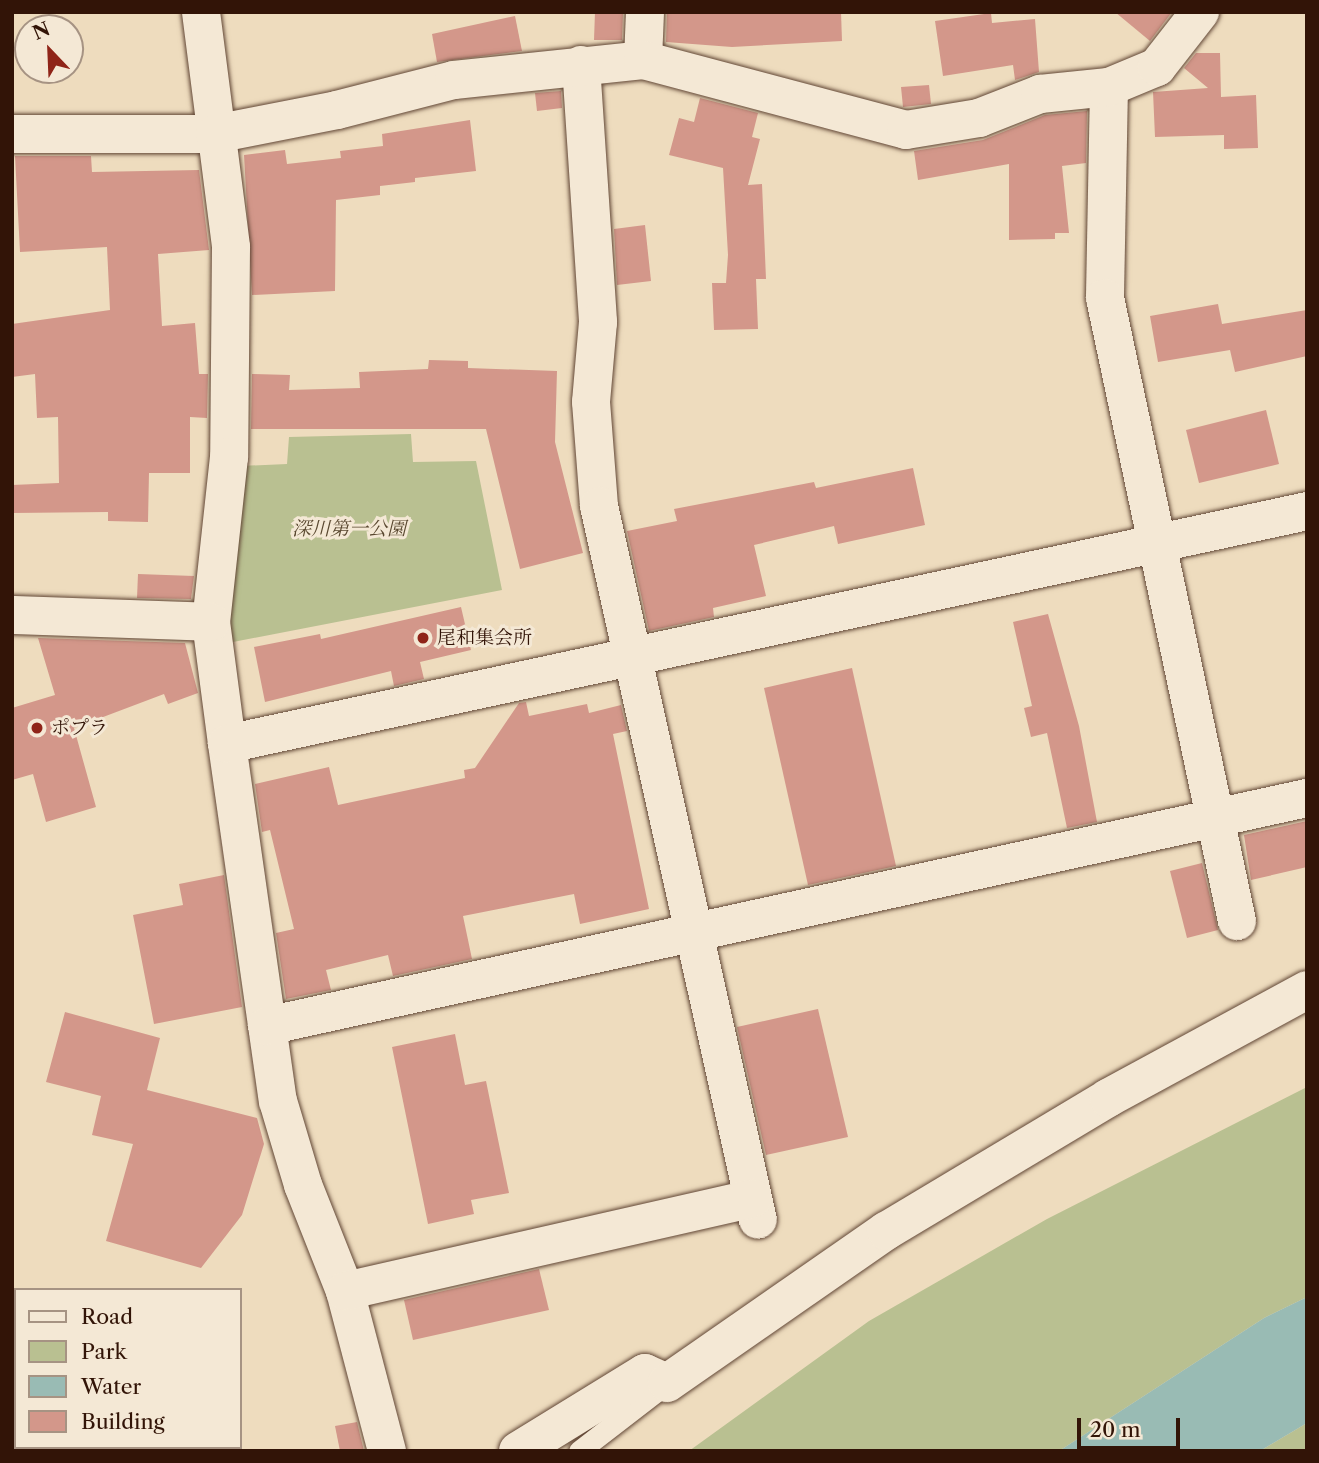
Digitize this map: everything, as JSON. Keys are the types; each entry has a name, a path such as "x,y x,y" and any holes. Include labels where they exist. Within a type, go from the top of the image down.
{"street":[{"path":"201,12 231,247 229,457 211,622 278,1101 303,1185 345,1291 387,1451"},
{"path":"643,60 645,12"},
{"path":"12,134 215,134 337,110 454,80 643,60 906,130 979,118 1040,94 1109,87 1157,67 1200,12"},
{"path":"345,1291 755,1209 629,658 598,506 591,402 598,322 581,65"},
{"path":"1109,87 1105,298 1155,545 1237,921"},
{"path":"227,744 1307,511"},
{"path":"12,615 211,622"},
{"path":"267,1026 692,931 1307,799"},
{"path":"518,1451 645,1373 667,1383 886,1231 1108,1098 1307,990"}],"lane":[{"path":"579,1451 667,1383"}],"green space":[{"name":"深川第一公園","path":"411,434 413,462 476,461 502,590 228,643 240,466 287,464 289,437"},
{"path":"1307,1087 1307,1297 1264,1318 1059,1451 689,1451 869,1321 1047,1219"},
{"path":"1307,1423 1307,1451 1260,1451"}],"water":[{"path":"1307,1297 1307,1423 1260,1451 1059,1451 1264,1318"}],"building":[{"path":"595,12 623,12 622,40 594,40"},
{"path":"667,12 841,12 842,41 732,47 666,42"},
{"path":"1115,12 1172,12 1150,41"},
{"path":"991,13 992,23 1035,19 1039,72 1015,80 1013,65 943,76 935,21"},
{"path":"515,16 522,51 437,62 432,34"},
{"path":"1196,53 1220,53 1221,97 1256,95 1258,148 1224,149 1224,135 1155,137 1153,92 1208,88 1184,68"},
{"path":"929,85 931,104 903,107 901,87"},
{"path":"561,91 562,108 537,111 535,93"},
{"path":"700,98 758,113 752,137 760,139 748,185 762,184 766,279 756,279 758,329 714,330 712,283 726,283 728,255 723,168 669,155 679,118 694,122"},
{"path":"1087,111 1086,163 1062,166 1069,233 1055,233 1055,239 1009,240 1009,164 918,180 914,151 983,140 1045,115"},
{"path":"470,120 476,171 415,178 415,182 380,186 380,195 336,200 335,291 252,295 244,155 285,150 287,164 341,158 340,151 383,146 382,134"},
{"path":"15,156 91,156 92,172 199,170 209,250 158,254 162,326 195,323 199,374 208,374 207,418 190,417 190,473 149,473 148,522 108,521 108,512 12,513 12,485 59,483 58,417 37,418 35,374 12,377 12,324 110,310 107,247 20,252"},
{"path":"645,225 651,281 617,285 614,229"},
{"path":"1218,304 1222,324 1307,310 1307,356 1235,372 1230,350 1158,362 1150,316"},
{"path":"429,360 468,361 468,368 557,371 555,442 583,553 520,569 486,429 251,429 252,374 290,375 289,390 360,388 359,372 428,369"},
{"path":"1266,410 1279,464 1199,483 1186,430"},
{"path":"913,468 925,525 838,544 834,526 754,545 766,596 713,608 714,617 649,631 627,531 677,521 674,509 814,482 816,488"},
{"path":"138,574 194,576 191,599 137,598"},
{"path":"461,607 471,650 420,662 424,679 394,686 391,671 265,702 254,647 320,634 321,639"},
{"path":"1048,614 1079,726 1097,822 1067,828 1047,733 1031,737 1024,708 1032,706 1013,622"},
{"path":"38,638 185,643 198,693 168,704 164,694 74,728 96,807 46,822 33,774 12,780 12,708 55,695"},
{"path":"852,668 896,866 808,885 764,688"},
{"path":"526,702 529,716 587,704 589,713 621,705 627,731 613,734 649,909 580,924 574,894 463,916 472,959 393,976 388,955 326,970 331,990 286,999 276,933 294,929 270,830 262,832 255,784 329,767 338,805 465,778 464,770 475,768 519,703"},
{"path":"1307,821 1307,867 1251,880 1244,835"},
{"path":"1202,863 1218,930 1187,938 1170,871"},
{"path":"224,875 242,1007 154,1024 133,915 183,905 179,884"},
{"path":"818,1009 848,1137 766,1155 737,1027"},
{"path":"65,1012 160,1038 147,1090 257,1118 264,1144 242,1215 201,1268 106,1241 133,1144 92,1135 101,1096 46,1082"},
{"path":"455,1034 465,1085 486,1081 509,1193 471,1200 474,1214 428,1224 392,1047"},
{"path":"539,1269 549,1310 413,1340 404,1300"},
{"path":"357,1422 364,1451 340,1451 335,1426"}],"place":[{"name":"尾和集会所","path":"423,638"},
{"name":"ポプラ","path":"37,728"}]}
